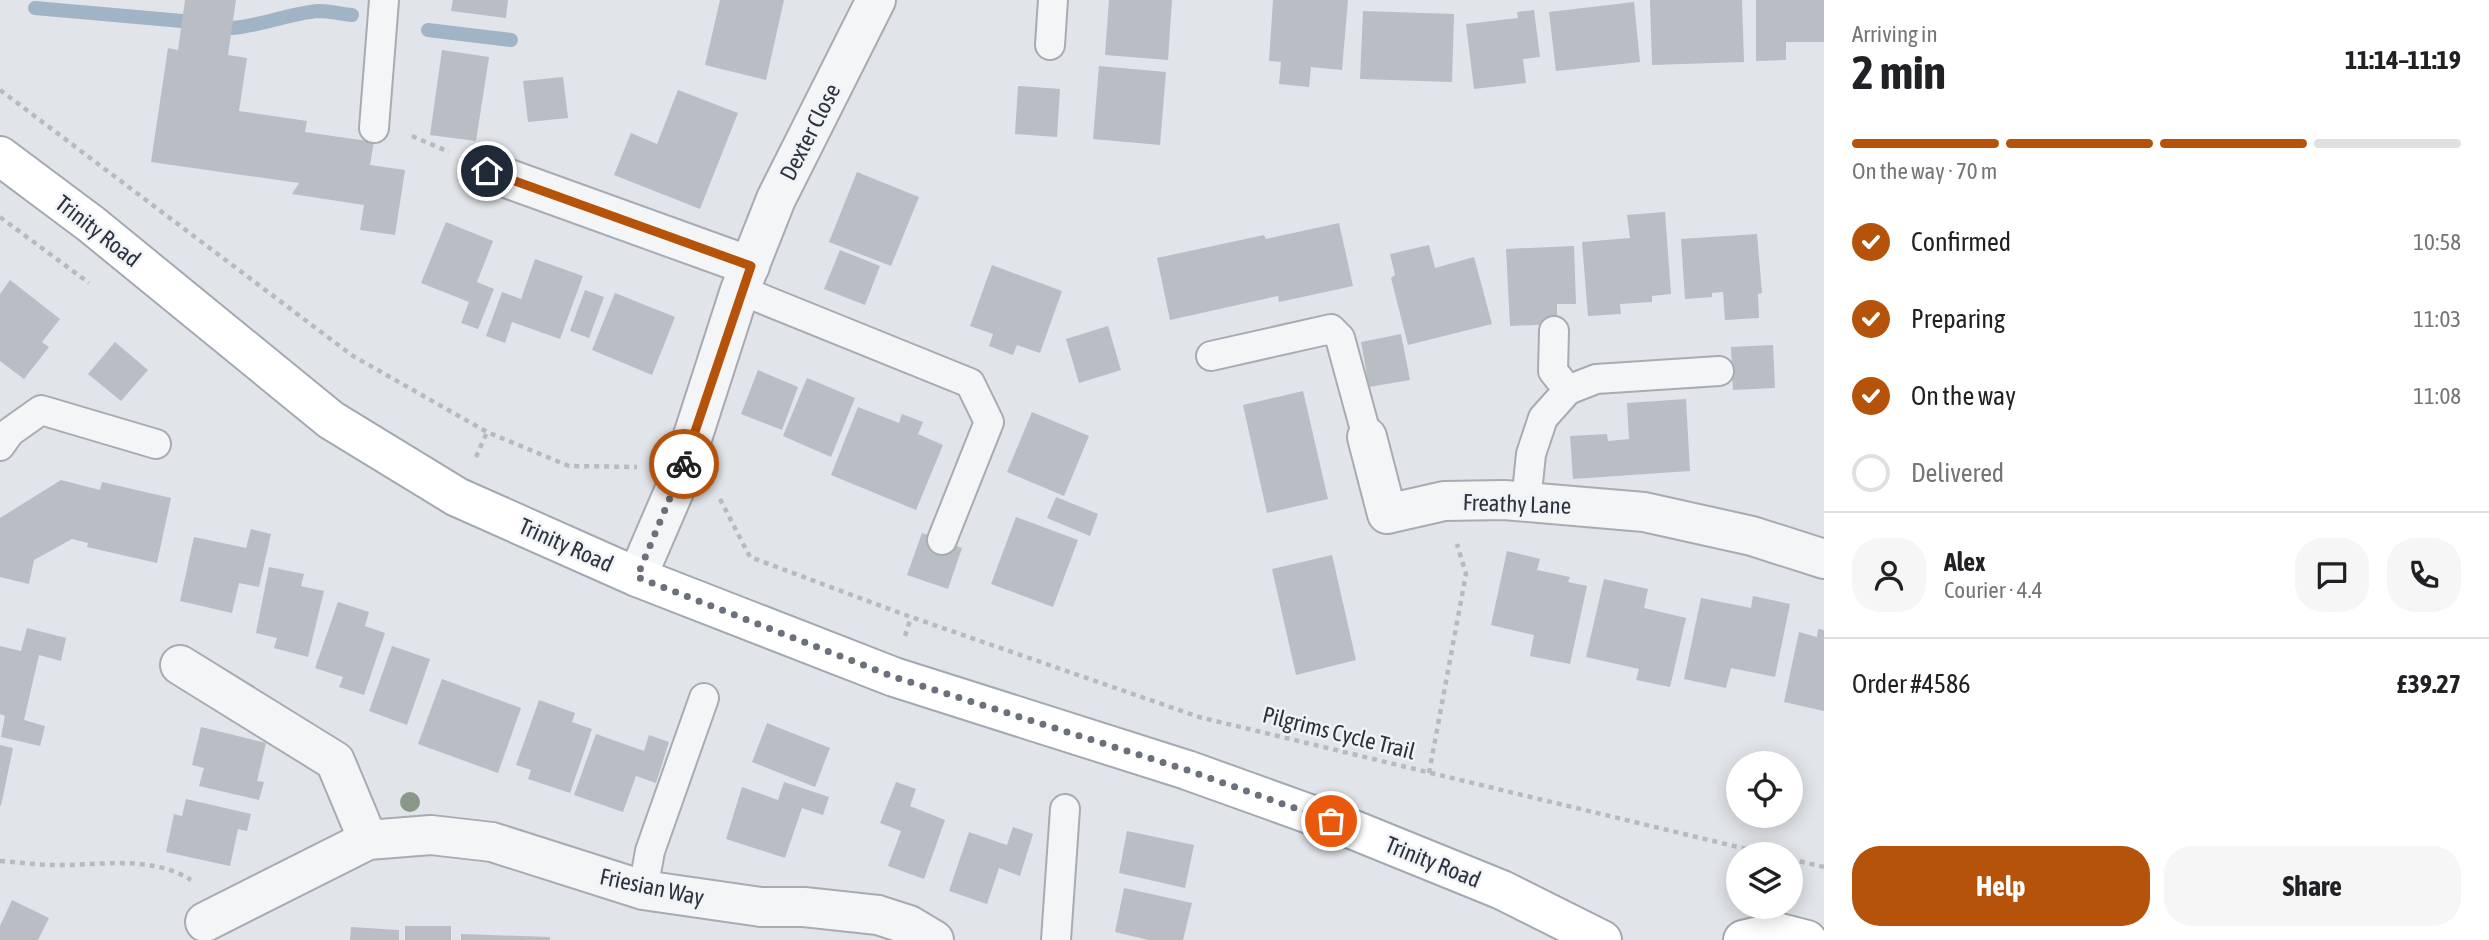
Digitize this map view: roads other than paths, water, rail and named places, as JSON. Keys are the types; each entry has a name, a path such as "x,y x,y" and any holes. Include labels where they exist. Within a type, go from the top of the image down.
{"main road":[{"name":"Trinity Road","path":"0,156 91,224 331,420 457,497 637,577 894,677 1174,766 1354,830 1503,890 1602,940"},
{"path":"1743,940 1776,932 1807,940"}],"street":[{"name":"Dexter Close","path":"637,577 678,482 745,278 776,199 876,0"},
{"path":"487,171 745,278"},
{"name":"Freathy Lane","path":"1367,438 1387,514 1444,501 1526,502 1644,512 1752,536 1824,559"},
{"path":"180,665 335,761 368,840"},
{"name":"Friesian Way","path":"211,919 368,840 432,835 492,842 643,890 761,907 804,907 878,915 909,925 934,940"}],"lane":[{"path":"374,128 384,0"},
{"path":"1050,45 1053,0"},
{"path":"745,278 970,383 989,422 942,540"},
{"name":"Freathy Lane","path":"1210,356 1331,329 1340,338 1367,438"},
{"path":"1553,331 1553,372 1568,390"},
{"path":"1526,502 1531,454 1543,418 1568,390 1596,379 1719,372"},
{"path":"0,446 10,432 41,410 156,444"},
{"path":"643,890 650,851 704,698"},
{"path":"1056,940 1065,809"}],"waterway":[{"path":"35,8 182,21"},
{"path":"232,28 319,11 352,15"},
{"path":"428,30 511,40"}]}
